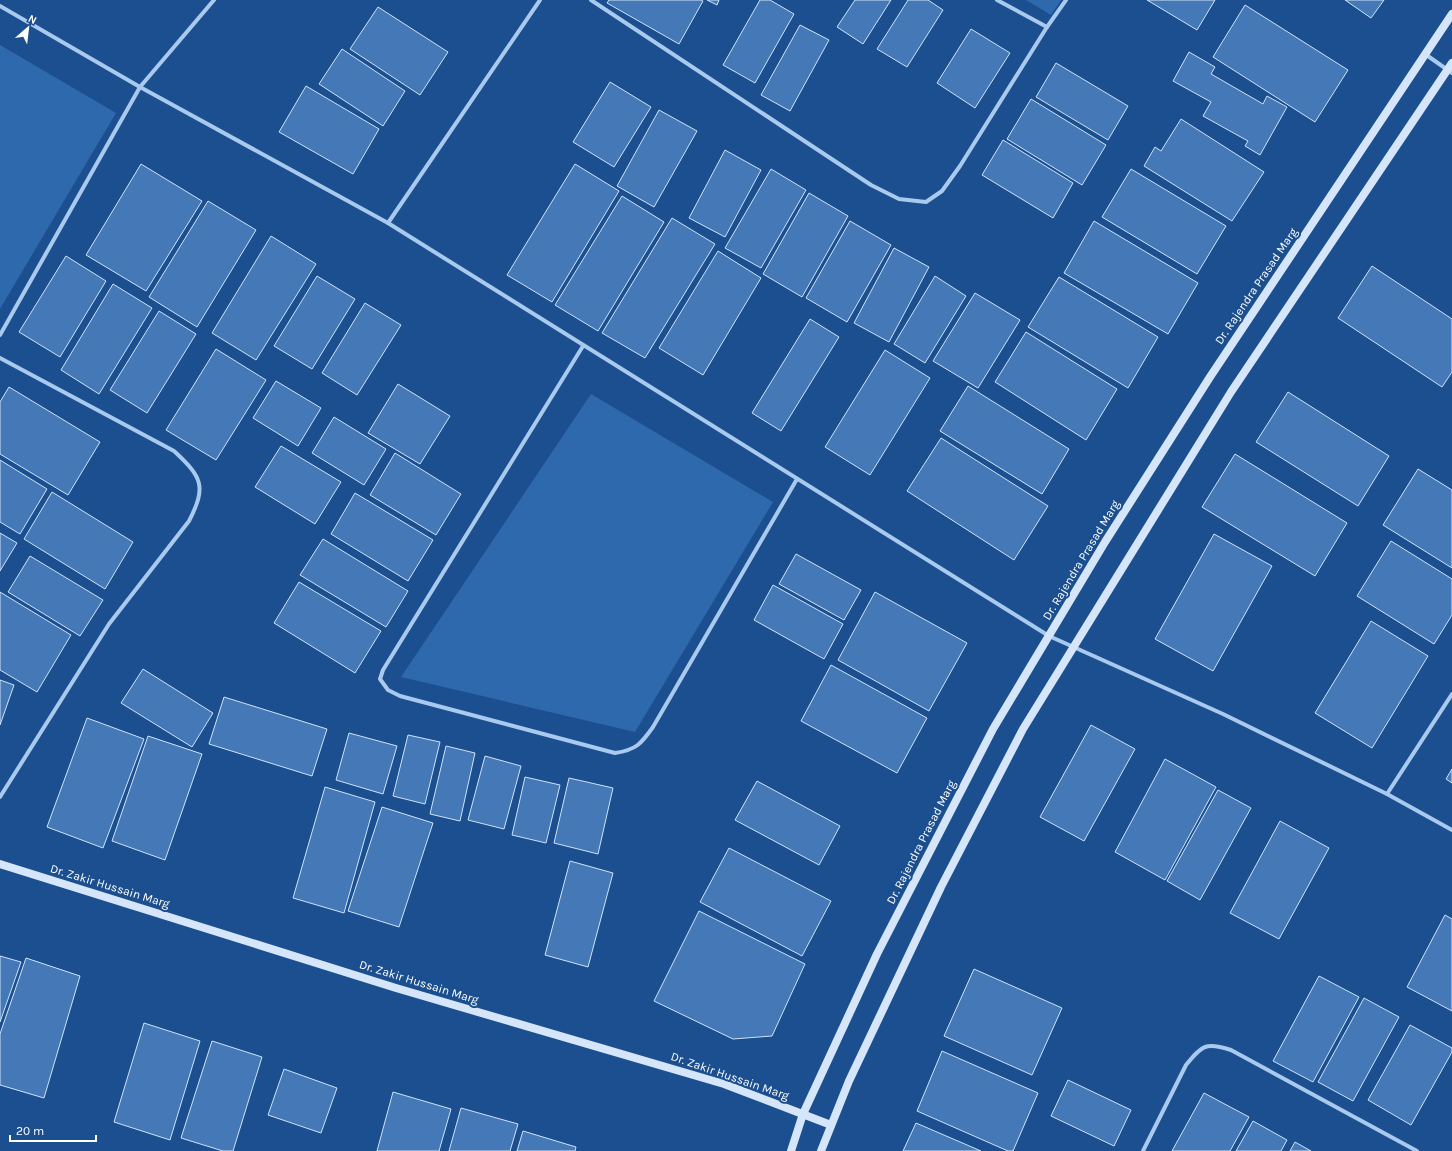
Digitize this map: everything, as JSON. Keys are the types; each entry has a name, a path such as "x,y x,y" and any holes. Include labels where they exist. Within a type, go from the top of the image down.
{"main road":[{"name":"Dr. Rajendra Prasad Marg","path":"791,1151 803,1114 880,947 993,729 1105,542 1210,377 1452,14"},
{"path":"821,1151 849,1081 944,880 1023,729 1231,392 1451,69"},
{"name":"Dr. Zakir Hussain Marg","path":"0,864 396,988 724,1084 831,1125"}],"street":[{"path":"0,335 140,87 214,0"},
{"path":"388,223 540,0"},
{"path":"591,0 871,185 899,200 926,202 942,191 960,166 1047,27 1066,0"},
{"path":"997,0 1047,27"},
{"path":"0,6 140,87 388,223 1049,636 1223,714 1387,794 1452,830"},
{"path":"1425,54 1451,69"},
{"path":"583,346 383,670 380,679 388,690 400,696 615,753 630,751 644,740 653,727 798,479"},
{"path":"0,358 174,451 192,467 200,484 198,504 189,521 109,624 0,797"},
{"path":"1387,794 1452,694"},
{"path":"1143,1151 1186,1065 1203,1047 1216,1045 1231,1050 1416,1151"}],"shaded area":[{"path":"1026,0 1061,0 1051,15"},
{"path":"0,45 116,113 0,309"},
{"path":"591,394 773,502 635,732 401,677"}],"building":[{"path":"609,0 703,1 679,44 607,3"},
{"path":"707,0 719,0 717,5"},
{"path":"760,0 770,0 794,14 755,83 723,65"},
{"path":"855,0 891,0 863,44 837,27"},
{"path":"908,0 928,0 943,10 907,67 877,49"},
{"path":"1147,0 1215,0 1197,30"},
{"path":"1345,0 1384,0 1371,18"},
{"path":"1245,5 1348,70 1315,122 1213,57"},
{"path":"378,7 448,52 420,95 350,49"},
{"path":"800,25 829,40 790,111 761,95"},
{"path":"971,29 1010,53 975,108 937,83"},
{"path":"342,49 405,91 383,126 319,84"},
{"path":"1189,52 1215,67 1211,74 1263,104 1267,96 1287,107 1260,155 1245,146 1248,141 1203,116 1211,102 1173,81"},
{"path":"1056,63 1128,106 1108,140 1036,97"},
{"path":"610,82 651,107 614,167 573,142"},
{"path":"306,86 379,129 353,174 279,132"},
{"path":"1031,99 1106,145 1082,185 1007,139"},
{"path":"659,110 697,131 654,207 617,186"},
{"path":"1181,119 1264,172 1232,221 1144,166 1155,147 1161,151"},
{"path":"1003,140 1073,183 1053,218 982,175"},
{"path":"725,150 761,170 725,237 689,218"},
{"path":"141,164 202,201 146,291 86,255"},
{"path":"575,164 619,191 552,302 507,275"},
{"path":"771,169 806,190 761,268 725,248"},
{"path":"1131,169 1226,226 1197,274 1102,217"},
{"path":"809,193 848,216 802,297 763,274"},
{"path":"622,196 664,222 598,331 555,305"},
{"path":"208,201 256,230 197,327 149,297"},
{"path":"672,218 715,244 645,358 602,333"},
{"path":"850,221 891,245 847,322 806,298"},
{"path":"1094,221 1198,283 1168,334 1064,273"},
{"path":"271,236 316,264 256,360 212,333"},
{"path":"894,248 929,267 889,342 854,323"},
{"path":"718,251 761,278 703,375 659,348"},
{"path":"66,256 106,281 60,357 19,332"},
{"path":"1372,266 1452,319 1452,372 1442,387 1338,318"},
{"path":"317,276 355,299 312,369 274,346"},
{"path":"935,276 966,296 925,363 894,344"},
{"path":"1059,277 1158,337 1128,388 1028,327"},
{"path":"113,284 152,308 99,394 61,370"},
{"path":"975,293 1020,320 978,388 933,361"},
{"path":"365,303 401,325 357,395 322,373"},
{"path":"159,311 196,334 147,413 110,390"},
{"path":"810,319 839,337 781,431 752,413"},
{"path":"1026,332 1117,389 1086,440 995,382"},
{"path":"216,349 266,380 216,460 166,430"},
{"path":"885,350 930,378 870,475 825,447"},
{"path":"276,381 321,408 298,446 253,418"},
{"path":"398,384 450,416 420,464 368,433"},
{"path":"968,386 1069,449 1042,494 940,431"},
{"path":"9,387 100,442 68,495 0,454 0,402"},
{"path":"1288,392 1389,456 1358,506 1256,442"},
{"path":"334,417 386,449 364,485 312,453"},
{"path":"941,438 1048,506 1014,560 907,491"},
{"path":"281,446 341,482 315,524 255,487"},
{"path":"395,453 461,494 436,535 370,495"},
{"path":"1235,454 1347,523 1315,576 1202,507"},
{"path":"0,460 47,489 20,534 0,522"},
{"path":"1418,469 1452,490 1452,568 1383,525"},
{"path":"52,492 133,542 105,589 24,539"},
{"path":"355,493 433,540 408,581 331,534"},
{"path":"0,533 17,543 0,571"},
{"path":"1214,534 1272,566 1213,671 1155,639"},
{"path":"323,539 408,591 386,627 300,575"},
{"path":"1391,541 1452,579 1452,615 1434,644 1357,596"},
{"path":"796,554 861,590 844,620 779,584"},
{"path":"30,556 103,600 80,636 8,592"},
{"path":"299,582 381,631 355,673 274,623"},
{"path":"773,585 843,624 824,659 754,620"},
{"path":"0,592 71,635 37,692 0,670"},
{"path":"875,592 967,643 929,711 838,660"},
{"path":"1371,621 1428,656 1372,748 1315,713"},
{"path":"831,665 927,718 897,773 801,721"},
{"path":"143,669 213,713 192,747 121,703"},
{"path":"0,680 14,685 0,725"},
{"path":"224,697 327,729 312,776 209,744"},
{"path":"87,718 144,739 103,848 47,827"},
{"path":"1091,725 1135,749 1084,841 1040,817"},
{"path":"349,733 397,746 383,794 336,780"},
{"path":"408,735 440,742 425,804 393,796"},
{"path":"148,736 202,754 165,860 112,841"},
{"path":"446,746 475,753 460,821 430,814"},
{"path":"485,756 521,766 504,829 468,820"},
{"path":"1165,759 1216,787 1165,880 1115,852"},
{"path":"1452,769 1452,783 1446,779"},
{"path":"525,777 560,785 546,843 512,835"},
{"path":"569,778 613,788 598,854 554,843"},
{"path":"757,781 840,826 819,865 735,820"},
{"path":"325,787 375,802 344,913 293,898"},
{"path":"1218,790 1251,808 1200,900 1167,881"},
{"path":"382,807 433,823 399,927 348,911"},
{"path":"1280,821 1329,848 1279,939 1230,913"},
{"path":"729,848 831,901 802,956 700,902"},
{"path":"570,861 613,873 588,967 545,955"},
{"path":"699,911 805,964 772,1036 733,1039 654,1001"},
{"path":"1445,915 1452,919 1452,1011 1407,987"},
{"path":"0,956 21,962 0,1022"},
{"path":"26,958 80,976 44,1098 0,1085 0,1034"},
{"path":"974,969 1062,1008 1032,1075 944,1036"},
{"path":"1319,976 1359,997 1313,1082 1273,1061"},
{"path":"1364,998 1399,1017 1353,1101 1318,1082"},
{"path":"144,1023 200,1041 170,1140 114,1122"},
{"path":"1410,1025 1452,1048 1452,1052 1411,1125 1368,1100"},
{"path":"212,1041 262,1057 233,1151 223,1151 181,1138"},
{"path":"942,1051 1038,1093 1013,1151 1008,1151 917,1111"},
{"path":"284,1069 337,1088 321,1133 268,1115"},
{"path":"1068,1080 1131,1110 1114,1146 1051,1116"},
{"path":"393,1092 451,1109 439,1151 377,1151"},
{"path":"1204,1093 1249,1117 1230,1151 1172,1151"},
{"path":"461,1108 518,1124 510,1151 449,1151"},
{"path":"1253,1121 1287,1140 1281,1151 1236,1151"},
{"path":"916,1123 981,1151 903,1151"},
{"path":"523,1131 576,1147 575,1151 517,1151"},
{"path":"1295,1142 1311,1151 1290,1151"}]}
